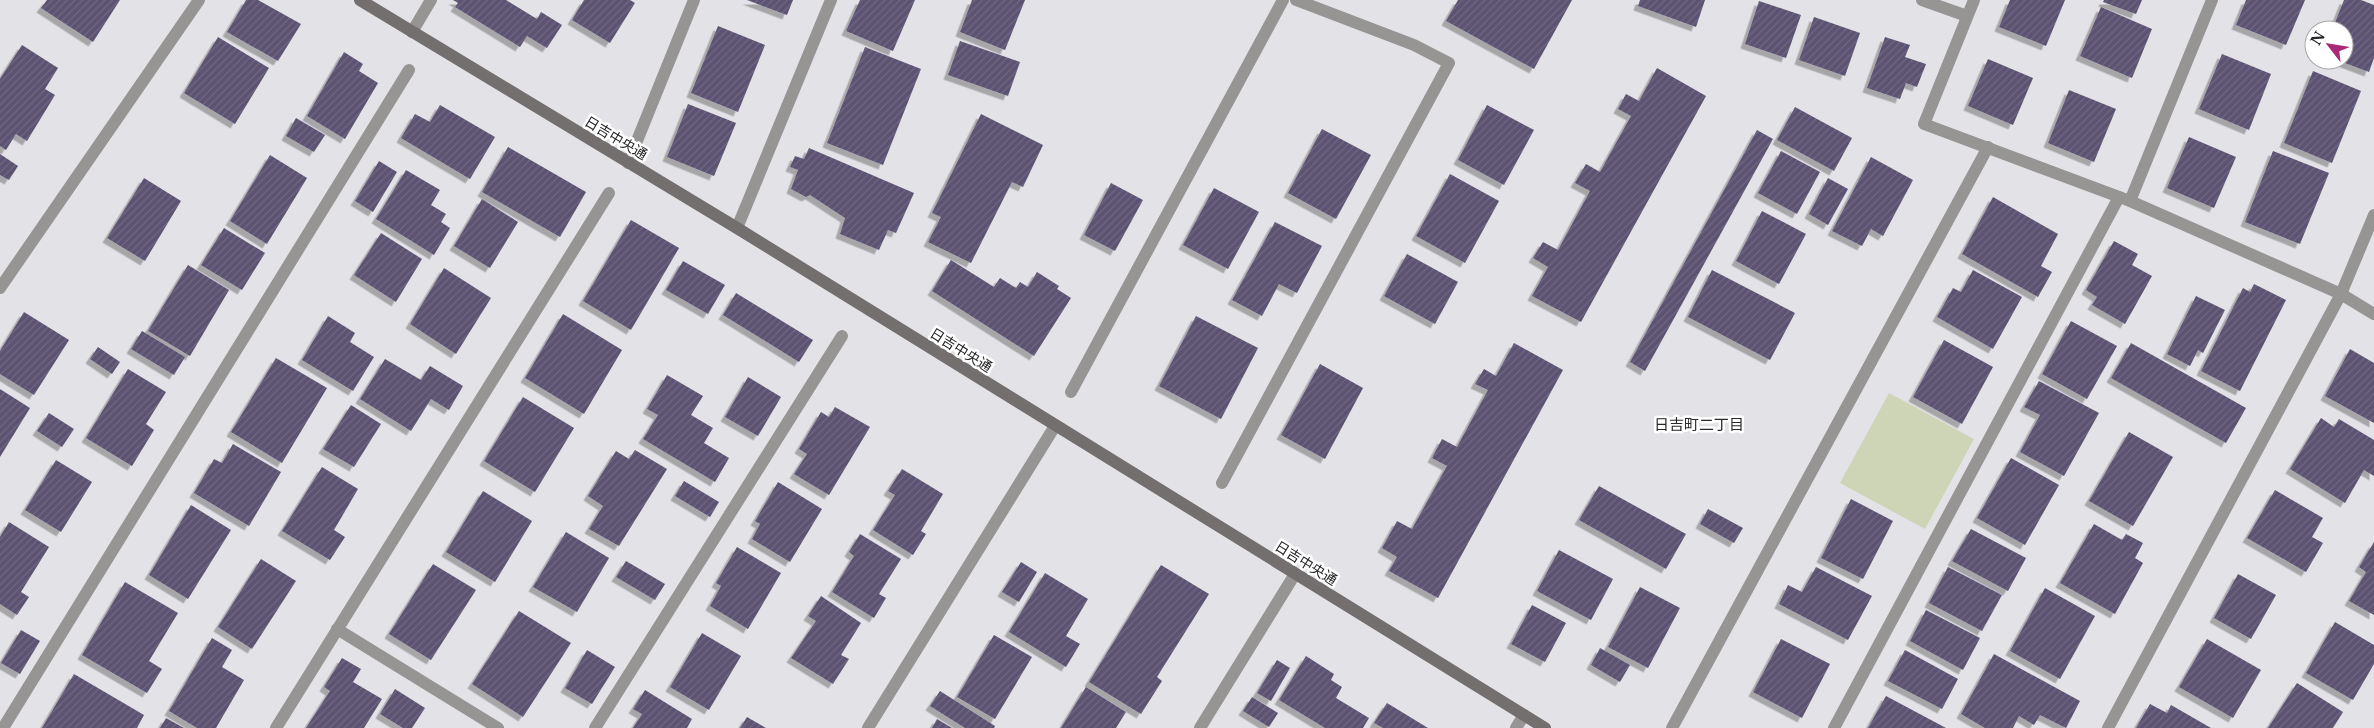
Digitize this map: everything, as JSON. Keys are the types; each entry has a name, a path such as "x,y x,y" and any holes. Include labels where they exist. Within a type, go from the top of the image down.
{"street":[{"path":"0,288 199,0"},
{"name":"日吉中央通","path":"360,0 737,228 1545,728"},
{"path":"412,32 431,0"},
{"path":"628,163 694,0"},
{"path":"737,228 831,0"},
{"path":"1071,392 1283,0"},
{"path":"1222,483 1449,64 1414,46 1296,0"},
{"path":"1922,0 1967,16"},
{"path":"1974,0 1924,124 2124,199 2340,294 2374,314"},
{"path":"1834,728 2124,199 2212,0"},
{"path":"3,728 409,70"},
{"path":"1672,728 1988,147"},
{"path":"276,728 608,193"},
{"path":"2108,728 2340,294 2374,215"},
{"path":"594,728 842,336"},
{"path":"868,728 1055,426"},
{"path":"1200,728 1295,574"},
{"path":"337,629 498,728"},
{"path":"1516,728 1524,715"}],"green space":[{"path":"1889,393 1974,439 1925,529 1840,483"}],"building":[{"path":"47,0 120,0 93,42 41,8"},
{"path":"246,0 258,0 301,24 278,61 227,32"},
{"path":"453,0 506,0 537,19 541,12 562,25 547,48 527,36 520,47 455,7 458,3"},
{"path":"584,0 630,0 635,3 610,43 572,20"},
{"path":"747,0 793,0 787,15"},
{"path":"860,0 915,0 893,51 846,31"},
{"path":"972,0 1025,0 1005,50 960,32"},
{"path":"1458,0 1572,0 1534,69 1446,21"},
{"path":"1640,0 1705,0 1696,27 1638,6"},
{"path":"2010,0 2065,0 2046,46 1999,27"},
{"path":"2104,0 2142,0 2136,14 2103,2"},
{"path":"2246,0 2305,0 2286,45 2236,25"},
{"path":"2344,0 2361,0 2374,5 2374,58 2369,72 2354,66 2354,20 2336,20"},
{"path":"1759,1 1801,15 1786,58 1745,44"},
{"path":"2101,7 2152,29 2132,78 2080,56"},
{"path":"1814,17 1860,33 1845,76 1799,60"},
{"path":"718,26 765,45 738,112 691,93"},
{"path":"218,37 269,68 235,124 184,93"},
{"path":"1885,37 1910,45 1905,57 1926,64 1917,87 1906,83 1900,99 1867,88"},
{"path":"960,41 1020,62 1008,96 948,75"},
{"path":"22,45 58,68 45,89 55,95 27,141 16,134 6,150 0,146 0,79"},
{"path":"865,47 921,69 883,165 827,143"},
{"path":"344,52 363,64 359,71 378,83 345,139 307,116"},
{"path":"2222,54 2271,74 2249,130 2199,109"},
{"path":"1988,59 2033,78 2013,125 1968,106"},
{"path":"1657,68 1706,96 1581,322 1532,296 1548,267 1533,258 1543,242 1558,250 1590,191 1575,183 1586,164 1600,172 1631,116 1618,109 1626,94 1639,101"},
{"path":"2313,71 2361,91 2332,163 2284,143"},
{"path":"2069,90 2116,109 2094,162 2048,143"},
{"path":"688,104 736,123 714,176 667,157"},
{"path":"440,105 495,137 470,179 401,138 415,114 430,122"},
{"path":"1487,105 1534,130 1504,185 1458,160"},
{"path":"1795,107 1852,138 1834,171 1777,140"},
{"path":"981,114 1043,145 1023,187 1012,182 971,263 928,242 941,217 932,213"},
{"path":"296,118 325,135 314,152 286,136"},
{"path":"1322,129 1371,155 1336,219 1288,193"},
{"path":"1757,130 1773,139 1645,371 1630,362"},
{"path":"2189,137 2236,157 2214,208 2167,188"},
{"path":"508,147 586,192 560,237 482,192"},
{"path":"809,148 914,193 896,233 888,230 879,250 840,234 845,218 810,195 806,197 791,189 798,170 790,167 795,156 804,159"},
{"path":"1781,151 1820,172 1797,214 1758,193"},
{"path":"2273,151 2329,173 2300,244 2245,222"},
{"path":"0,154 18,166 9,180 0,175"},
{"path":"270,155 307,178 267,244 230,221"},
{"path":"1871,157 1913,180 1883,236 1871,229 1862,246 1832,231"},
{"path":"379,161 397,172 373,212 355,201"},
{"path":"406,170 440,190 431,205 446,214 441,222 450,228 434,255 376,219"},
{"path":"1450,174 1499,201 1465,263 1416,236"},
{"path":"144,178 181,201 145,261 107,238"},
{"path":"1828,178 1848,189 1828,225 1809,214"},
{"path":"1111,183 1143,200 1115,251 1084,235"},
{"path":"1214,188 1259,212 1228,269 1183,245"},
{"path":"1993,197 2058,234 2041,266 2052,272 2038,297 1962,254"},
{"path":"482,199 518,222 490,268 454,246"},
{"path":"1762,211 1806,234 1779,284 1736,261"},
{"path":"631,220 679,248 631,330 583,301"},
{"path":"1275,222 1322,246 1297,293 1279,284 1262,316 1232,300"},
{"path":"224,228 265,253 242,290 201,265"},
{"path":"381,233 422,259 396,302 354,275"},
{"path":"2114,241 2138,254 2132,265 2152,276 2125,324 2092,305 2097,297 2086,290"},
{"path":"1407,254 1458,282 1435,324 1384,296"},
{"path":"951,260 994,287 1000,278 1016,288 1020,282 1028,287 1037,272 1059,286 1057,289 1071,298 1034,356 932,291"},
{"path":"683,261 725,285 708,314 666,290"},
{"path":"188,265 229,290 190,356 148,331"},
{"path":"444,268 491,298 456,354 410,324"},
{"path":"1712,270 1795,313 1770,360 1688,317"},
{"path":"1973,270 2022,297 1993,349 1937,317 1953,288 1961,292"},
{"path":"2254,284 2286,300 2240,391 2201,371 2243,288 2250,292"},
{"path":"736,293 813,340 799,362 723,315"},
{"path":"2196,296 2225,310 2203,353 2198,350 2190,366 2167,354"},
{"path":"24,312 69,340 34,395 0,374 0,351"},
{"path":"563,314 622,350 584,414 525,378"},
{"path":"328,316 355,333 350,342 374,357 353,391 302,360"},
{"path":"1196,316 1258,348 1221,419 1159,386"},
{"path":"2071,321 2117,346 2087,399 2042,374"},
{"path":"142,331 185,357 174,375 131,349"},
{"path":"1944,340 1993,367 1962,424 1913,397"},
{"path":"1514,343 1563,370 1438,598 1389,571 1397,557 1382,548 1397,521 1412,529 1447,466 1432,458 1442,439 1457,447 1488,390 1475,384 1484,369 1496,376"},
{"path":"2131,343 2246,408 2226,443 2111,378"},
{"path":"98,347 120,362 112,374 90,359"},
{"path":"2350,349 2374,363 2374,423 2325,396"},
{"path":"276,358 327,388 282,463 231,432"},
{"path":"385,359 421,380 430,366 463,386 449,410 431,399 411,431 360,399"},
{"path":"1320,364 1363,388 1325,459 1281,435"},
{"path":"128,369 166,392 146,424 154,430 132,466 86,438"},
{"path":"667,375 703,396 691,415 713,428 704,443 729,458 715,482 643,439 658,415 647,409"},
{"path":"748,377 781,397 758,436 725,417"},
{"path":"2039,381 2099,413 2064,476 2020,452 2040,415 2024,407"},
{"path":"0,389 30,408 0,457"},
{"path":"523,397 574,428 535,492 484,461"},
{"path":"351,405 381,424 354,467 323,449"},
{"path":"835,407 870,427 829,495 794,474 807,454 799,449 821,412 829,417"},
{"path":"49,413 74,429 62,447 37,431"},
{"path":"2321,418 2334,427 2339,419 2374,440 2374,476 2364,470 2345,503 2290,469"},
{"path":"2129,432 2173,457 2133,526 2089,501"},
{"path":"233,444 281,472 249,526 194,493 214,459 222,463"},
{"path":"635,450 667,469 619,546 589,529 603,506 588,496 616,451 629,459"},
{"path":"2011,458 2059,485 2025,545 1977,518"},
{"path":"56,460 92,482 61,532 25,510"},
{"path":"322,467 358,489 334,530 345,537 330,560 282,531"},
{"path":"902,469 943,494 921,531 926,534 913,555 873,530 895,495 888,491"},
{"path":"684,481 719,502 710,517 675,496"},
{"path":"778,482 822,509 790,562 752,539 760,524 755,521"},
{"path":"1599,486 1686,534 1666,569 1579,520"},
{"path":"2275,490 2323,518 2312,537 2323,543 2306,572 2247,538"},
{"path":"483,491 532,521 495,582 446,552"},
{"path":"1851,499 1893,521 1863,579 1821,558"},
{"path":"191,505 231,530 188,599 149,575"},
{"path":"1708,509 1743,528 1734,543 1700,524"},
{"path":"9,522 49,547 21,592 29,597 17,615 0,604 0,537"},
{"path":"2094,524 2122,540 2126,534 2143,543 2135,558 2143,563 2115,614 2060,583"},
{"path":"1971,529 2026,558 2008,591 1952,561"},
{"path":"566,532 609,558 577,612 533,587"},
{"path":"860,534 901,559 879,594 886,598 874,618 832,592 854,556 849,552"},
{"path":"2374,542 2374,615 2349,601 2366,572 2359,567"},
{"path":"737,547 781,573 748,629 710,606 721,586 716,583"},
{"path":"1559,550 1613,579 1591,620 1537,591"},
{"path":"261,559 296,581 252,649 218,627"},
{"path":"626,561 665,584 655,600 616,577"},
{"path":"1021,562 1037,572 1019,602 1002,592"},
{"path":"433,564 476,590 431,660 389,634"},
{"path":"1161,565 1209,594 1157,677 1162,681 1141,714 1089,682"},
{"path":"1816,567 1872,596 1848,640 1779,604 1788,585 1802,592"},
{"path":"1948,567 2002,595 1982,631 1929,603"},
{"path":"1045,573 1088,599 1066,636 1080,644 1066,667 1009,632"},
{"path":"2238,574 2276,595 2251,639 2214,618"},
{"path":"125,582 178,613 149,661 162,669 147,693 82,655"},
{"path":"1640,587 1680,608 1648,668 1608,647"},
{"path":"2045,588 2095,616 2060,679 2010,651"},
{"path":"821,596 861,623 841,655 849,659 833,684 791,658 816,621 808,616"},
{"path":"1532,605 1566,623 1545,662 1511,644"},
{"path":"1926,610 1980,638 1963,670 1910,641"},
{"path":"519,611 571,643 523,717 472,684"},
{"path":"2335,622 2374,645 2374,664 2353,700 2306,673"},
{"path":"21,630 40,641 20,674 1,663"},
{"path":"702,633 741,656 709,710 670,687"},
{"path":"994,635 1032,657 995,719 957,697"},
{"path":"212,638 232,650 222,667 244,680 216,728 197,728 169,711"},
{"path":"1781,639 1830,664 1802,718 1753,692"},
{"path":"2207,639 2261,670 2233,718 2179,687"},
{"path":"1600,648 1630,665 1620,682 1591,665"},
{"path":"587,650 615,667 592,704 565,688"},
{"path":"1905,650 1958,679 1942,709 1888,681"},
{"path":"1994,654 2080,701 2066,728 2040,715 2034,725 2019,716 2013,728 1985,728 1961,714"},
{"path":"1306,656 1334,674 1331,680 1342,687 1336,698 1369,718 1363,728 1325,728 1279,700"},
{"path":"342,658 361,669 353,682 382,699 364,728 306,728 330,691 324,687"},
{"path":"1277,660 1290,668 1271,701 1257,693"},
{"path":"74,674 144,715 137,728 42,728"},
{"path":"2297,683 2343,712 2333,728 2268,728"},
{"path":"1086,687 1126,712 1116,728 1061,728"},
{"path":"395,689 425,708 412,728 403,728 380,714"},
{"path":"645,690 692,719 687,728 633,728 642,714 633,709"},
{"path":"940,691 995,726 994,728 965,728 930,706"},
{"path":"1886,696 1946,728 1868,728"},
{"path":"1252,697 1278,713 1269,727 1243,711"},
{"path":"1387,703 1428,728 1383,728 1374,723"},
{"path":"2150,704 2167,713 2171,705 2211,728 2136,728"},
{"path":"747,717 766,728 740,728"},
{"path":"166,718 184,728 160,728"},
{"path":"937,719 952,728 932,728"}],"district":[{"name":"日吉町二丁目","path":"1699,425"}]}
